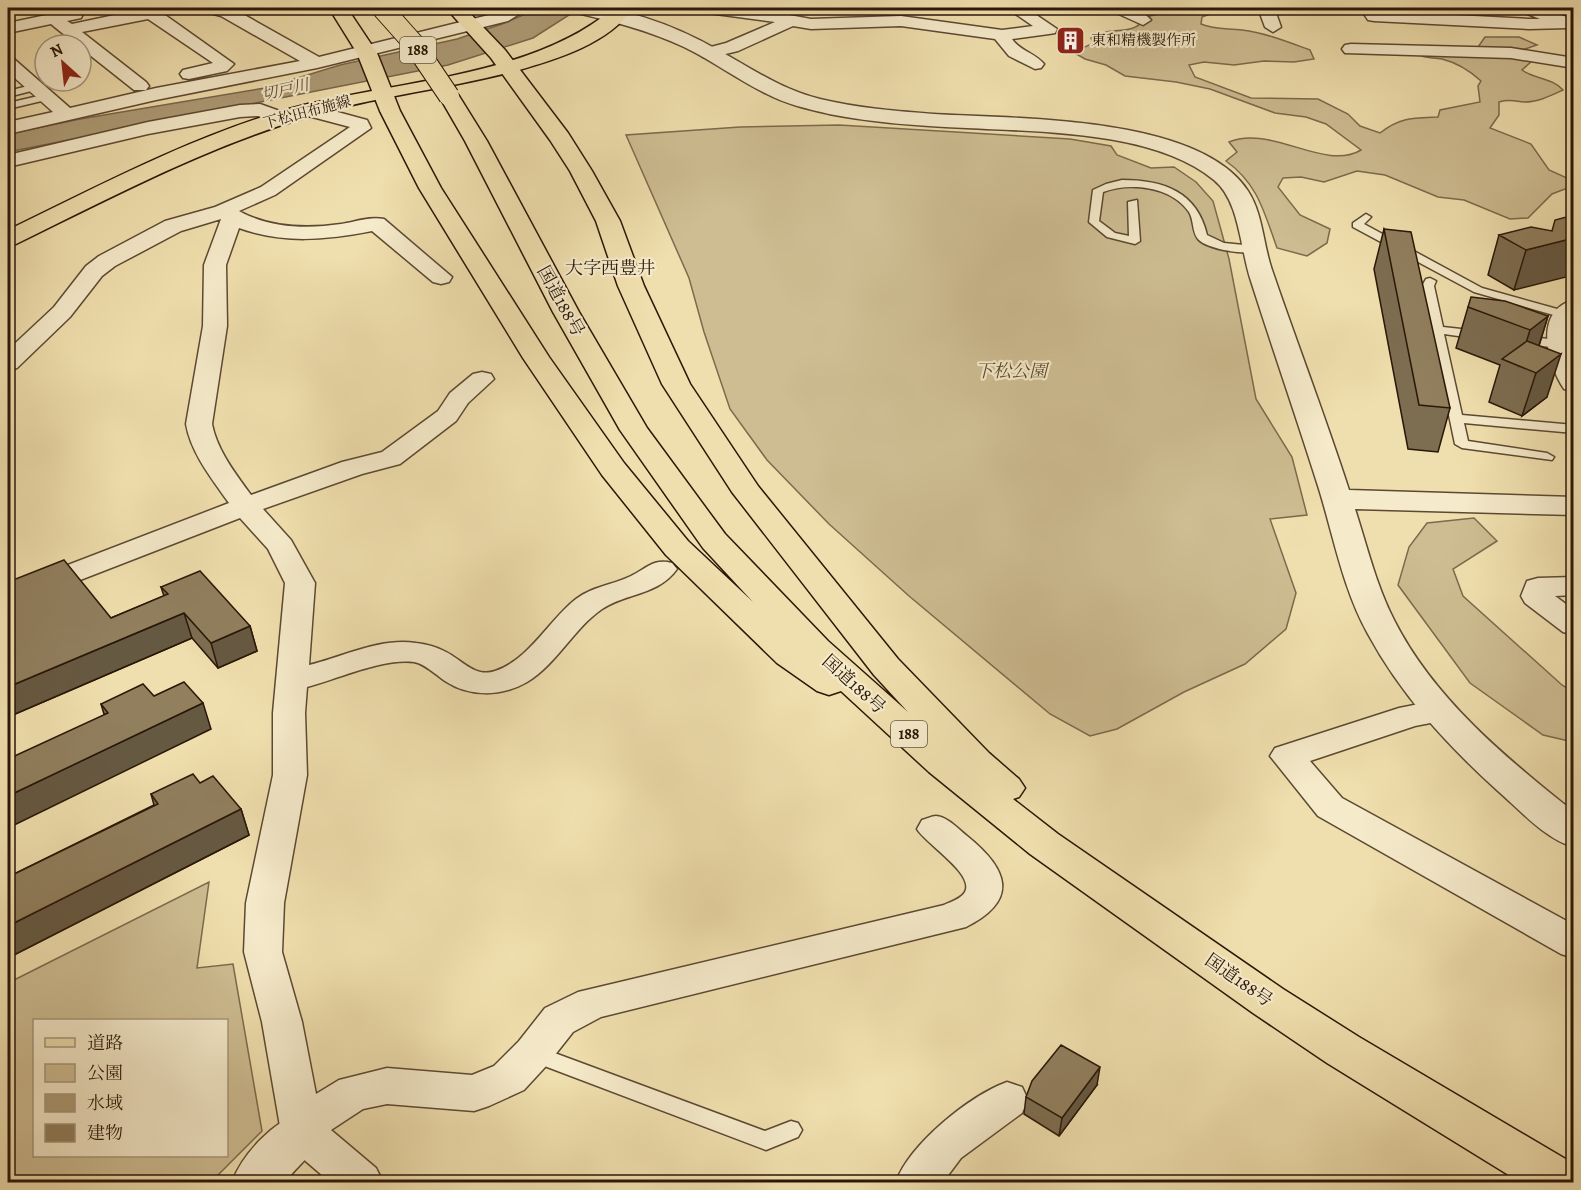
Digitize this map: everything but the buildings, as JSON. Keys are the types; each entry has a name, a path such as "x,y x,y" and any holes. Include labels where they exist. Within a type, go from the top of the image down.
{"main road":[{"path":"338,8 366,51 382,86 390,111 430,188 537,358 613,469 677,548 789,655 942,763"},
{"name":"国道188号","path":"382,8 414,44 476,141 566,312 634,429 714,541 816,649 942,763 1044,844 1268,1001 1343,1050 1561,1182"},
{"path":"454,8 503,61 560,138 598,201 608,221 631,286 676,384 747,492 886,667 976,762 1042,820 1268,1001"},
{"name":"下松田布施線","path":"8,239 190,152 281,118 382,86 569,46 600,29 620,12 637,8"}],"street":[{"path":"8,28 104,8"},
{"path":"208,8 226,12 316,63"},
{"path":"8,64 52,101 156,94 316,63 473,26 502,18 521,8"},
{"path":"708,8 743,11 810,24 901,21 1002,35 1049,29 1015,8"},
{"path":"1118,8 1143,20"},
{"path":"1273,27 1266,8 1288,8"},
{"path":"1368,8 1374,16 1567,23 1526,8"},
{"path":"583,9 620,12 710,53 752,81 815,105 863,114 1109,131 1160,144 1202,162 1231,183 1245,206 1254,249 1337,499 1364,591 1385,636 1439,711 1495,769 1574,833"},
{"path":"8,128 52,101 140,86 221,67 225,64 152,14 68,30"},
{"path":"54,18 140,86"},
{"path":"1442,52 1448,29 1443,19"},
{"path":"710,53 732,47 753,36 765,34 789,21"},
{"path":"1002,35 1004,43 1009,48 1035,64"},
{"path":"1351,49 1511,53 1574,63"},
{"path":"1533,72 1553,78"},
{"path":"8,161 148,128 240,111 260,110 281,118"},
{"path":"12,354 62,312 94,271 107,261 173,226 227,214 315,161 361,128 360,124 352,121 322,116 308,110"},
{"path":"227,214 295,235 338,232 376,224 441,277"},
{"path":"227,214 215,265 214,326 199,424 201,435 219,470 245,506 281,546 300,583 289,713 290,775 265,903 262,952 282,1022 302,1132 361,1182"},
{"path":"1569,311 1558,329 1559,344 1574,383"},
{"path":"8,599 245,506 352,468 390,458 447,416 459,398 482,379"},
{"path":"1337,499 1574,506"},
{"path":"292,679 311,677 386,655 412,652 435,658 460,678 478,684 504,680 525,669 586,606 612,591 642,582 662,569"},
{"path":"1574,586 1538,588 1536,596 1574,625"},
{"path":"1439,711 1411,716 1287,756 1330,807 1574,943"},
{"path":"256,1182 284,1149 321,1112 354,1093 387,1086 474,1093 508,1078 559,1020 592,1004 953,917 979,902 985,884 980,868 934,830"},
{"path":"918,1182 946,1145 1007,1100"}],"lane":[{"path":"8,94 52,101"},
{"path":"8,106 52,101"},
{"path":"1133,202 1135,241 1111,235 1094,222 1098,190 1110,184 1127,182 1144,184 1182,200 1195,212 1202,237 1230,249 1254,249"},
{"path":"1366,217 1357,225 1478,290 1569,311"},
{"path":"1430,281 1428,286 1462,444 1547,457"},
{"path":"1437,330 1559,344"},
{"path":"1458,419 1574,429"},
{"path":"532,1053 766,1141 791,1130"}],"green space":[{"path":"1183,8 1226,8 1202,17 1201,24 1216,28 1251,31 1277,38 1310,50 1314,59 1234,65 1204,62 1189,65 1195,77 1251,98 1318,99 1348,114 1360,126 1380,133 1401,121 1438,117 1440,110 1480,102 1478,86 1481,81 1472,73 1448,61 1417,54 1476,50 1485,37 1519,37 1537,45 1525,49 1525,52 1534,59 1522,70 1554,83 1563,90 1534,101 1499,102 1499,115 1490,128 1531,144 1549,170 1567,178 1573,186 1552,194 1528,218 1510,219 1464,200 1438,197 1385,175 1357,171 1324,182 1301,177 1283,178 1278,187 1300,215 1330,229 1327,243 1307,256 1277,248 1264,211 1253,189 1246,179 1226,161 1237,152 1229,142 1245,138 1262,139 1331,156 1347,155 1361,150 1326,124 1306,117 1275,113 1210,89 1125,76 1106,65 1085,59 1073,52 1094,43 1091,38 1101,34 1131,29 1143,22 1146,17"},
{"name":"下松公園","path":"839,125 1070,139 1111,146 1117,155 1151,168 1174,167 1196,182 1213,201 1229,259 1256,399 1292,457 1307,515 1270,519 1296,593 1286,629 1245,664 1184,692 1117,729 1090,736 1050,714 909,596 829,524 767,460 730,409 704,332 689,278 626,135 740,127"},
{"path":"1474,518 1497,541 1453,569 1463,596 1562,685 1573,692 1573,742 1543,735 1470,683 1398,585 1409,547 1427,523"},
{"path":"209,882 197,968 233,964 262,1131 211,1182 8,1182 8,983"}],"water":[{"name":"切戸川","path":"540,8 580,8 533,38 448,65 8,152 8,134 80,119 265,88 340,65 457,39"}],"place":[{"name":"東和精機製作所","path":"1070,40"}],"district":[{"name":"大字西豊井","path":"610,268"}]}
